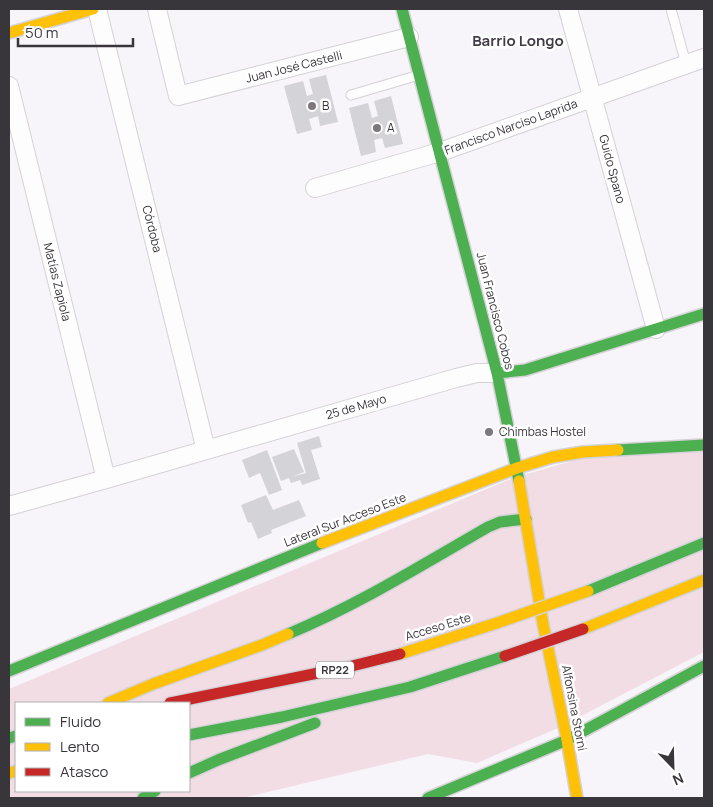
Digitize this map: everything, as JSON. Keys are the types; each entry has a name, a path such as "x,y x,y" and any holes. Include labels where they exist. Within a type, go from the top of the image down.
{"main road":[{"path":"9,33 95,9"},
{"name":"Juan Francisco Cobos","path":"402,9 498,373 517,468 543,624"},
{"name":"25 de Mayo","path":"498,373 525,370 704,314"},
{"name":"Lateral Sur Acceso Este","path":"9,671 297,553 517,468 553,457 584,452 704,445"},
{"path":"110,702 153,684 254,648 319,621 387,585 488,527 500,522 526,519"},
{"name":"Acceso Este","path":"175,702 348,667 407,652 497,624 588,591 704,543"},
{"path":"190,773 218,760 410,687 583,629 704,580"},
{"name":"Alfonsina Storni","path":"543,624 577,798"},
{"path":"428,798 567,740 704,666"},
{"path":"190,735 282,717 410,687"}],"street":[{"name":"Córdoba","path":"95,9 206,450"},
{"name":"Juan José Castelli","path":"157,9 178,96 410,37"},
{"name":"Guido Spano","path":"568,9 656,330"},
{"name":"Francisco Narciso Laprida","path":"315,188 440,152 704,58"},
{"name":"Matías Zapiola","path":"9,86 106,479"},
{"name":"25 de Mayo","path":"9,506 456,378 498,373"}],"lane":[{"path":"671,9 686,64"},
{"path":"351,95 419,75"}],"shaded area":[{"path":"704,451 704,652 558,728 477,763 428,754 242,798 9,798 9,689 513,478 586,457"}],"building":[{"name":"B","path":"326,75 338,122 320,126 318,116 309,119 312,130 297,134 284,86 303,81 307,96 313,94 309,79"},
{"name":"A","path":"391,96 403,144 385,148 382,138 374,140 376,152 361,156 349,108 368,103 372,118 378,116 374,101"},
{"path":"319,436 322,447 311,450 320,479 302,485 300,480 291,483 289,478 281,481 272,457 294,449 304,472 291,477 306,473 297,443"},
{"path":"267,450 282,490 269,495 260,473 249,478 242,460"},
{"path":"266,495 273,510 299,500 306,516 271,530 272,533 258,539 251,522 248,523 241,505"}],"traffic: fast":[{"path":"402,9 497,373 519,481"},
{"path":"497,373 525,370 704,314"},
{"path":"618,450 704,445"},
{"path":"288,634 365,597 488,527 500,522 526,519"},
{"path":"9,671 322,543"},
{"path":"588,591 704,543"},
{"path":"190,735 282,717 410,687 505,656"},
{"path":"428,798 567,740 704,666"},
{"path":"190,773 315,723"},
{"path":"9,738 15,736"},
{"path":"143,798 153,792"}],"traffic: slow":[{"path":"9,33 93,9"},
{"path":"322,543 517,468 553,457 583,452 618,450"},
{"path":"519,481 543,624 577,798"},
{"path":"583,629 704,580"},
{"path":"497,623 588,591"},
{"path":"400,654 497,623"},
{"path":"110,702 153,684 288,634"},
{"path":"9,773 15,771"}],"traffic: jam":[{"path":"505,656 583,629"},
{"path":"175,702 348,667 400,654"}],"place":[{"name":"B","path":"312,106"},
{"name":"A","path":"377,128"},
{"name":"Chimbas Hostel","path":"489,432"}],"district":[{"name":"Barrio Longo","path":"518,41"}]}
